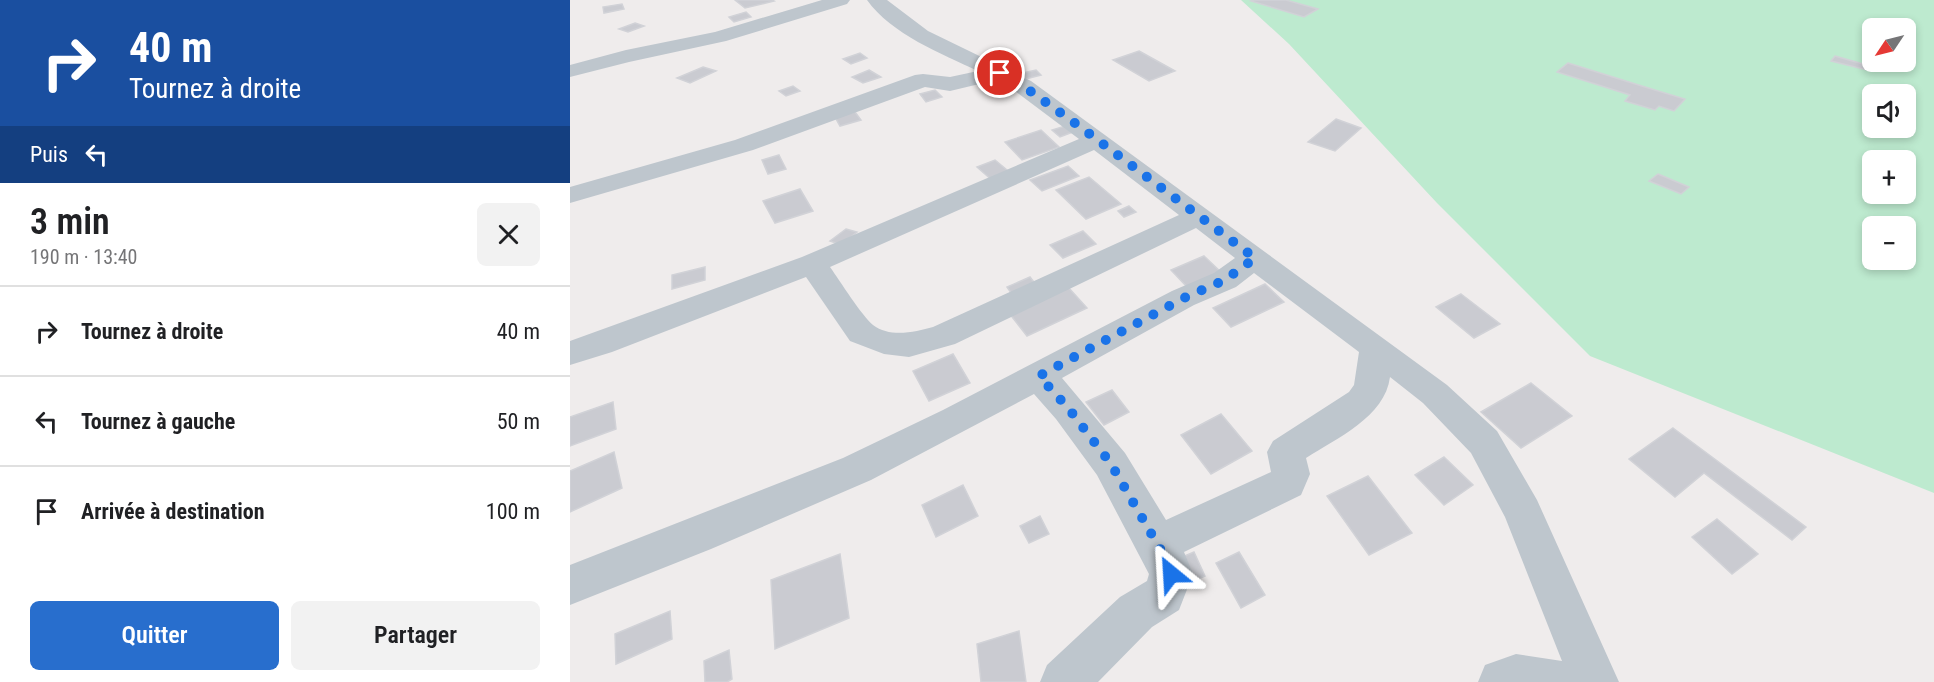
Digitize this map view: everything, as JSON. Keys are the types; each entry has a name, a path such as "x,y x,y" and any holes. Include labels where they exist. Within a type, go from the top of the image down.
{"street":[{"path":"570,71 626,56 719,37 841,0"},
{"path":"876,0 908,27 1023,86 1435,394 1484,442 1523,512 1595,682"},
{"path":"570,195 744,146 923,80 950,84 1000,73"},
{"path":"570,353 600,344 812,264 1097,140"},
{"path":"812,264 862,333 884,342 909,345 943,336 1199,216"},
{"path":"570,585 696,536 856,469 1039,376 1184,298 1225,280 1255,258"},
{"path":"1156,545 1287,483 1291,474 1286,452 1362,402 1371,387 1376,348"},
{"path":"1039,376 1069,409 1111,464 1167,561 1171,574 1163,596 1137,612 1064,682"},
{"path":"1502,682 1516,678 1556,682"}],"green space":[{"path":"1241,0 1934,0 1934,493 1590,356 1437,203 1289,44"}],"building":[{"path":"735,0 772,0 774,1 745,8"},
{"path":"1286,0 1318,9 1304,17 1251,1"},
{"path":"622,4 624,9 604,13 603,7"},
{"path":"746,12 751,17 734,22 729,17"},
{"path":"635,23 644,26 628,32 619,29"},
{"path":"1139,51 1175,71 1149,81 1113,60"},
{"path":"860,53 867,58 851,64 843,59"},
{"path":"1835,56 1862,64 1862,69 1831,61"},
{"path":"1568,63 1685,99 1674,111 1659,106 1655,110 1625,101 1630,95 1557,72"},
{"path":"703,67 716,71 690,83 677,78"},
{"path":"869,70 881,77 863,83 852,77"},
{"path":"1036,70 1041,75 1022,80 1018,74"},
{"path":"793,86 800,91 786,96 779,91"},
{"path":"935,90 942,97 926,102 920,94"},
{"path":"855,112 861,120 840,126 835,117"},
{"path":"1336,119 1361,128 1335,151 1308,142"},
{"path":"1065,126 1073,132 1060,137 1052,130"},
{"path":"1041,130 1059,147 1022,160 1005,142"},
{"path":"779,155 786,169 768,174 762,160"},
{"path":"995,160 1013,175 994,182 977,167"},
{"path":"1068,166 1079,176 1042,191 1030,180"},
{"path":"1658,174 1689,187 1681,194 1649,181"},
{"path":"1089,177 1121,204 1086,219 1056,190"},
{"path":"800,189 813,211 775,223 763,201"},
{"path":"1129,206 1136,212 1124,217 1118,211"},
{"path":"846,229 857,232 841,245 830,241"},
{"path":"1083,231 1096,244 1063,258 1050,245"},
{"path":"1204,256 1224,275 1190,290 1171,270"},
{"path":"705,267 705,280 672,289 672,275"},
{"path":"1030,277 1037,286 1014,297 1007,287"},
{"path":"1265,284 1284,302 1231,327 1213,308"},
{"path":"1068,287 1087,308 1027,336 1009,313"},
{"path":"1461,294 1500,324 1474,338 1436,307"},
{"path":"953,354 970,383 929,401 913,371"},
{"path":"1531,383 1572,416 1521,448 1481,412"},
{"path":"1112,390 1129,412 1104,425 1086,402"},
{"path":"613,402 616,429 570,446 570,417"},
{"path":"1221,414 1252,451 1211,474 1181,435"},
{"path":"1673,428 1806,527 1792,540 1704,473 1675,497 1629,459"},
{"path":"614,452 622,488 570,512 570,471"},
{"path":"1444,457 1473,485 1444,505 1415,475"},
{"path":"1368,476 1412,533 1369,555 1327,496"},
{"path":"963,485 978,516 936,537 922,505"},
{"path":"1040,516 1049,534 1029,543 1020,526"},
{"path":"1717,519 1758,554 1732,574 1692,537"},
{"path":"1194,552 1205,576 1184,585 1173,561"},
{"path":"1239,552 1265,595 1241,608 1216,563"},
{"path":"840,554 849,618 775,649 771,580"},
{"path":"670,611 672,639 616,664 615,634"},
{"path":"1019,631 1026,682 981,682 977,644"},
{"path":"729,650 732,679 727,682 705,682 704,661"}],"route":[{"path":"1000,73 1023,86 1079,126 1255,258 1225,280 1184,298 1039,376 1069,409 1111,464 1167,561 1171,574"}]}
